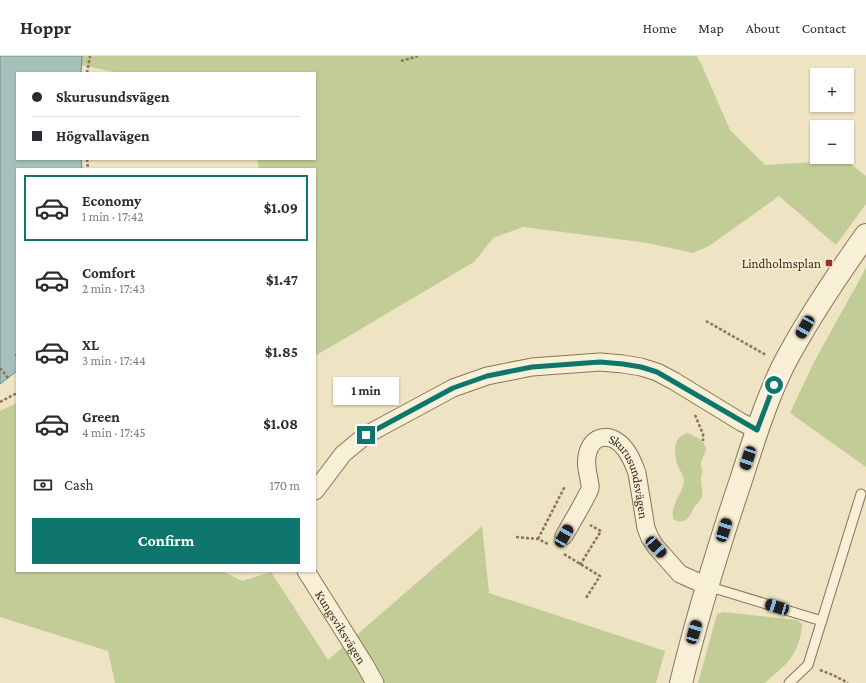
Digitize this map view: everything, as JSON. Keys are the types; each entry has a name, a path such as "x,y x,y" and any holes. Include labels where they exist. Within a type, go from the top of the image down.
{"street":[{"path":"681,683 707,586 757,430 774,385 820,302 866,235"},
{"path":"316,490 342,454 366,435 453,388 487,376 532,367 600,362 641,367 657,372 674,381 757,430"},
{"name":"Skurusundsvägen","path":"559,545 590,488 586,462 587,453 595,440 605,437 621,444 634,465 637,473 646,528 656,547 680,574 707,586"},
{"name":"Kungsviksvägen","path":"307,572 375,683"}],"lane":[{"path":"789,683 808,665 861,494"},
{"path":"707,586 822,620"}],"path":[{"path":"87,72 90,56"},
{"path":"401,61 418,56"},
{"path":"706,321 784,365"},
{"path":"0,368 8,378"},
{"path":"0,402 16,394"},
{"path":"694,414 703,434 703,442"},
{"path":"538,539 565,486"},
{"path":"575,517 601,531 580,565"},
{"path":"516,537 538,539 559,545 580,565 600,576 586,598"},
{"path":"833,675 848,683"}],"green space":[{"path":"82,56 697,56 730,130 765,165 810,162 810,164 851,164 866,176 866,204 836,245 779,196 709,246 693,253 648,243 523,227 493,238 474,262 316,355 316,168 259,168 257,160 316,160 316,72 114,72 81,65"},
{"path":"866,268 866,467 790,413 814,362"},
{"path":"16,403 16,572 224,572 242,581 271,572 328,660 482,526 489,593 665,651 656,683 115,683 108,651 0,617 0,411"},
{"path":"688,433 702,441 706,450 701,465 702,497 687,519 681,522 673,519 674,506 684,481 677,464 675,449 677,441 680,437"},
{"path":"723,612 797,620 802,624 801,633 793,656 765,683 698,683 717,614"}],"water":[{"path":"0,56 82,56 81,72 16,72 16,160 81,160 82,168 16,168 16,372 0,384"}],"place":[{"name":"Lindholmsplan","path":"829,263"}],"route":[{"path":"366,435 453,388 487,376 532,367 600,362 641,367 657,372 674,381 757,430 774,385"}]}
